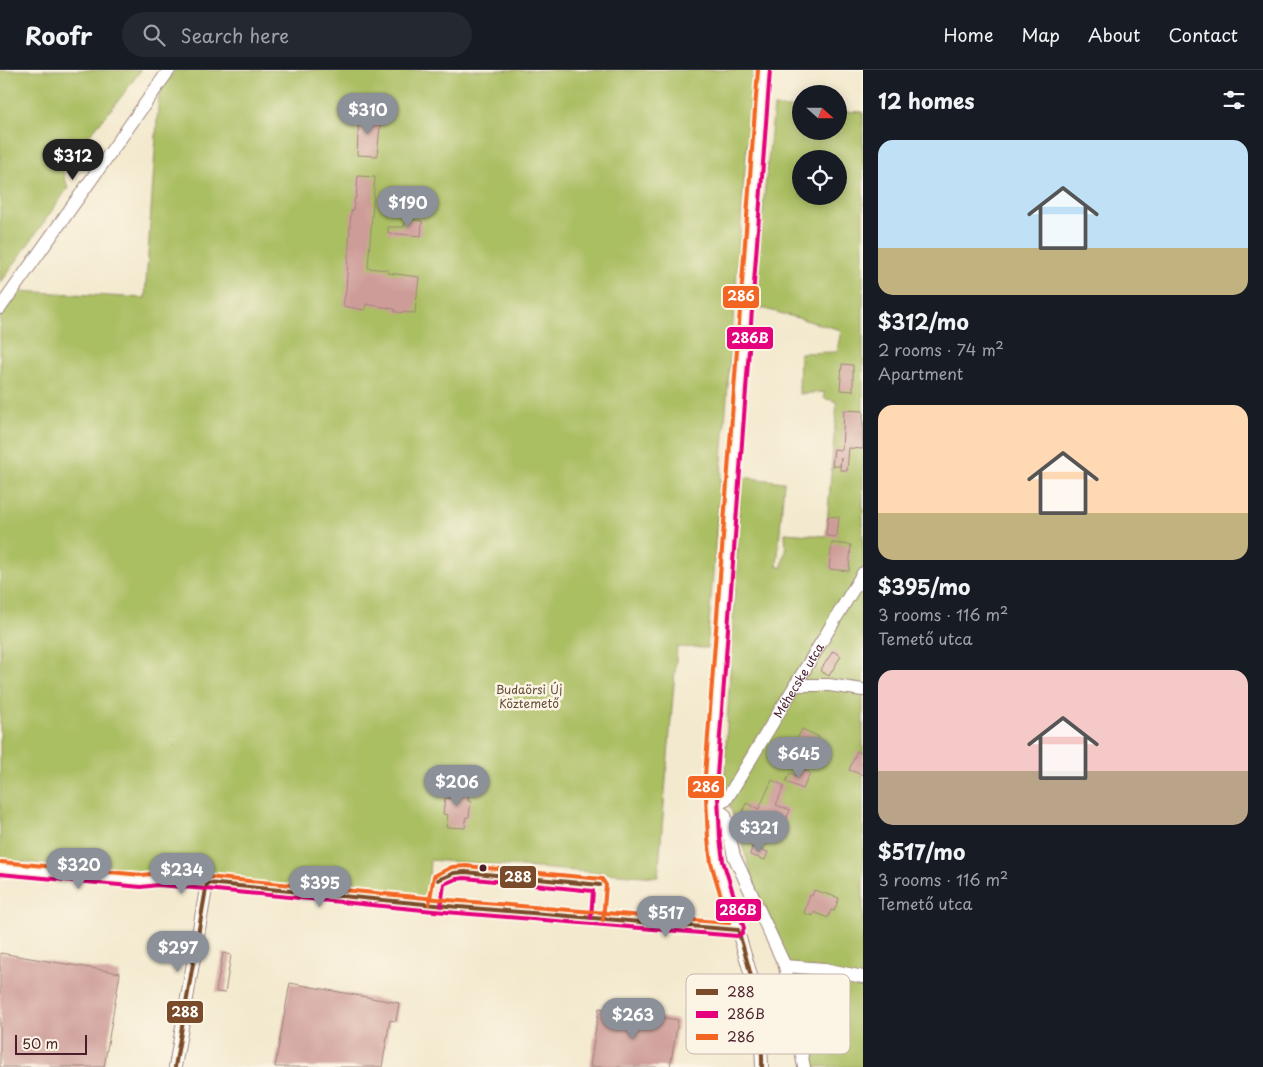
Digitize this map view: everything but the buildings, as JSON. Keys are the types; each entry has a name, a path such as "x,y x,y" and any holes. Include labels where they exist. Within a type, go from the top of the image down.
{"street":[{"path":"0,308 169,70"},
{"path":"751,974 717,862 711,776 764,70"},
{"name":"Méhecske utca","path":"712,806 726,800 863,572"},
{"path":"794,685 829,685 863,690"},
{"path":"712,806 725,815 734,856 785,966 787,974"},
{"path":"0,868 142,881 158,879 207,883 435,905 738,930"},
{"path":"175,1067 207,883"},
{"path":"785,966 824,968 863,977"},
{"path":"761,1054 762,1067"},
{"path":"802,1054 804,1067"}],"green space":[{"path":"0,70 141,70 118,101 62,168 68,188 0,284"},
{"name":"Budaörsi Új Köztemető","path":"175,70 753,70 707,648 677,647 658,877 430,860 428,892 423,897 0,860 0,317 19,291 145,298 159,92"},
{"path":"774,107 792,108 792,140 848,140 848,111 863,112 863,1067 814,1067 812,1054 850,1054 850,974 792,974 759,898 726,794 724,780 741,477 784,482 777,567 782,567 786,551 785,533 826,536 837,402 824,398 824,392 799,394 800,353 837,352 841,330 758,307 757,261"}],"transit line":[{"name":"286","path":"1,862 142,875 159,873 208,877 436,899 729,923 711,863 705,776 758,70"},
{"name":"286B","path":"0,874 141,887 158,885 206,889 434,911 737,936 742,934 744,928 723,861 717,776 770,70"},
{"name":"286","path":"429,904 434,876 452,867 466,866 602,879 606,885 603,920"},
{"name":"288","path":"438,880 454,873 465,872 600,885"},
{"name":"286B","path":"441,906 444,884 456,879 465,878 593,891 591,918"},
{"name":"288","path":"207,883 435,905 738,930"},
{"name":"288","path":"175,1067 207,883"},
{"name":"288","path":"738,930 750,974"},
{"name":"288","path":"762,1054 762,1067"}]}
